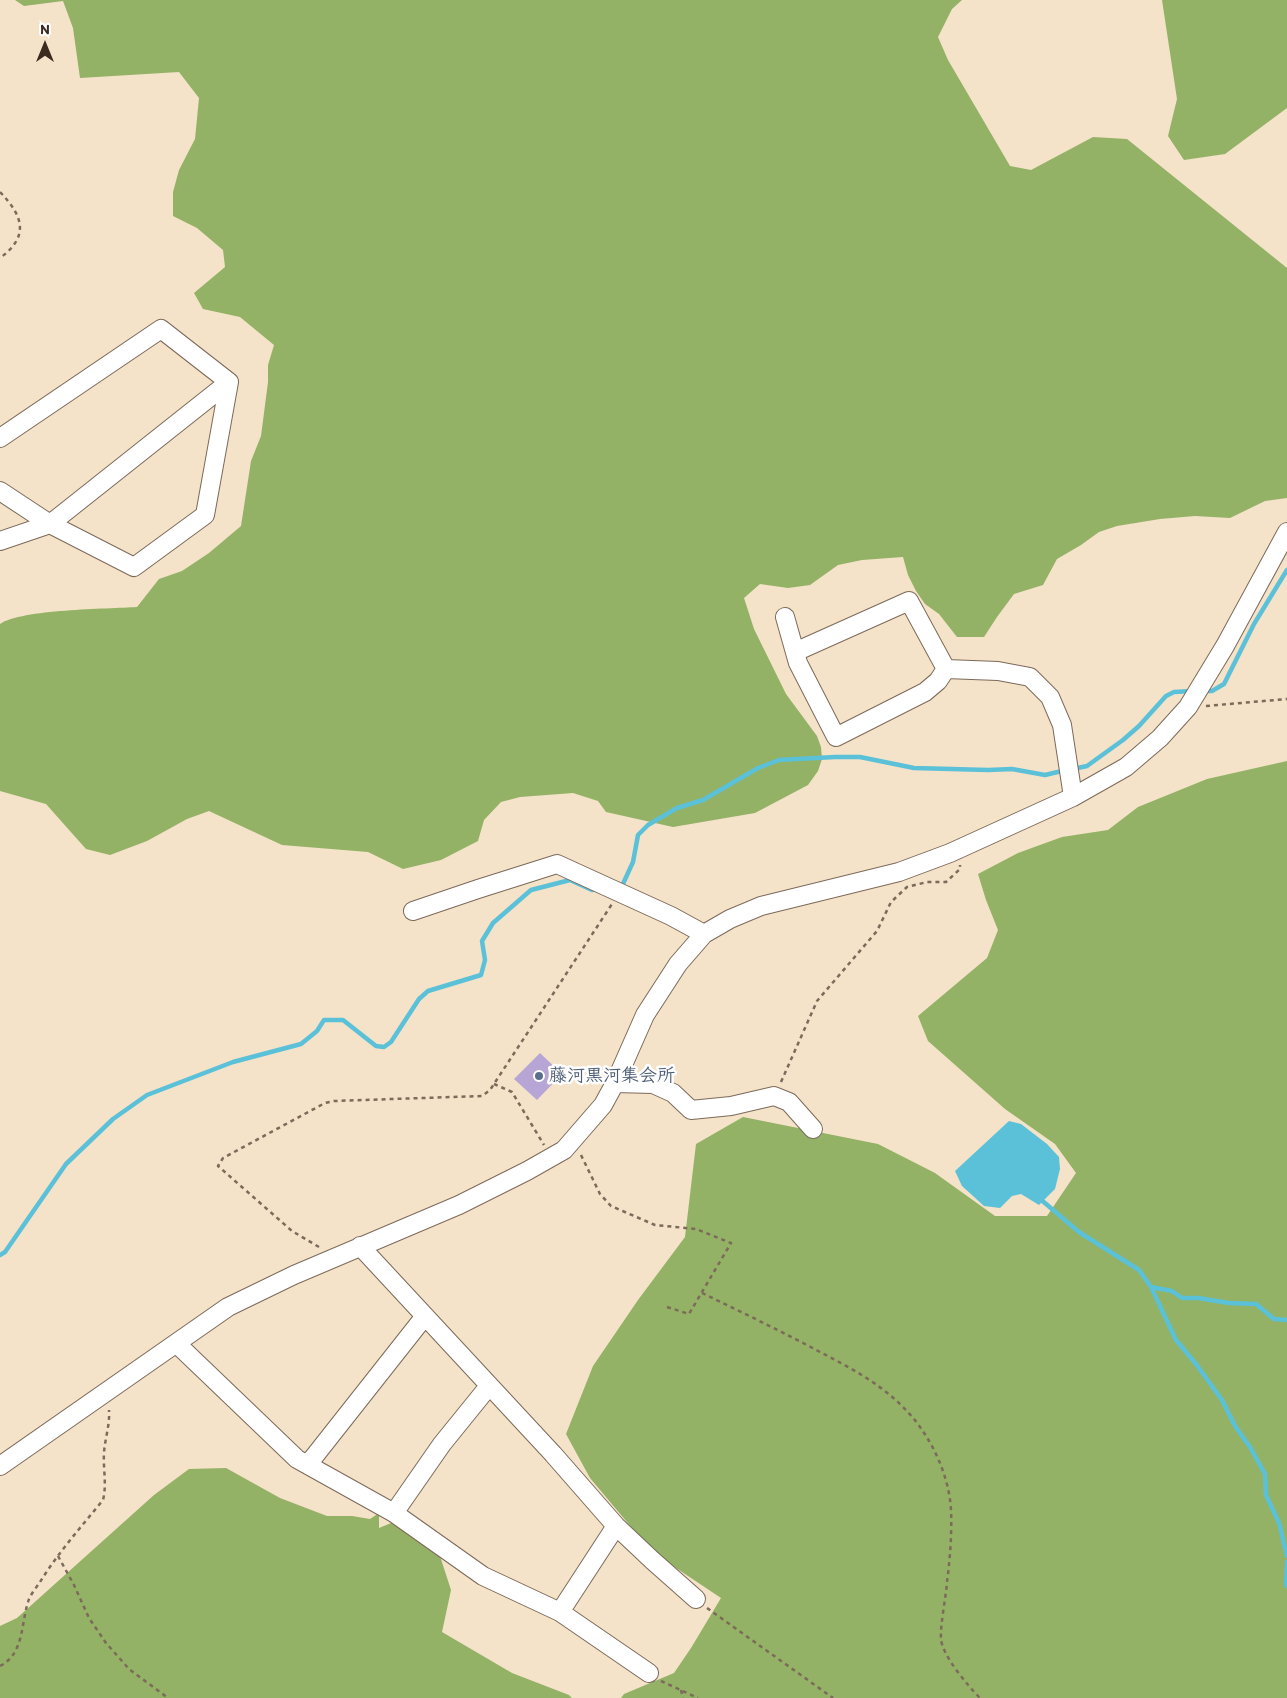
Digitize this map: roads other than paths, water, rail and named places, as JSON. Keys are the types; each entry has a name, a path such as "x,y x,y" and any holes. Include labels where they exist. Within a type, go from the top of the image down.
{"street":[{"path":"0,438 161,329 229,382"},
{"path":"0,491 50,524 134,568 205,515 229,382"},
{"path":"0,541 50,524 229,382"},
{"path":"0,1466 228,1307 332,1258 459,1204 528,1171 564,1150 603,1105 645,1014 678,964 704,934 730,918 761,906 899,872 960,849 1073,798 1126,767 1160,738 1195,695 1225,646 1287,532"},
{"path":"795,652 909,601 946,669"},
{"path":"785,617 798,663 836,737 925,692 938,681 946,669"},
{"path":"946,669 998,671 1030,677 1050,697 1062,725 1073,798"},
{"path":"413,911 558,864 671,916 704,934"},
{"path":"614,1083 654,1084 673,1093 691,1110 732,1106 774,1096 788,1102 813,1129"},
{"path":"360,1246 553,1454 616,1526 696,1599"},
{"path":"306,1464 313,1458 425,1316"},
{"path":"177,1344 297,1459 394,1514 483,1576 560,1612 649,1673"},
{"path":"394,1514 442,1444 489,1386"},
{"path":"560,1612 616,1526"}],"water":[{"path":"1009,1121 1021,1124 1047,1144 1059,1157 1060,1169 1055,1189 1039,1205 1021,1194 1012,1196 1000,1208 984,1206 962,1186 955,1171"}],"waterway":[{"path":"1203,691 1212,691 1224,684 1254,624 1287,570"},
{"path":"1073,769 1087,766 1123,740 1139,726 1166,696 1174,692 1192,691"},
{"path":"619,887 622,886 633,862 638,835 648,825 677,808 703,800 758,768 779,760 860,757 914,768 1012,769 1045,775 1066,770"},
{"path":"0,1255 5,1252 66,1164 113,1119 147,1095 233,1062 301,1044 317,1031 324,1020 343,1020 376,1046 384,1047 391,1042 419,999 428,991 481,975 485,960 482,941 493,923 531,890 570,880 592,890 599,889"},
{"path":"1039,1198 1079,1232 1139,1270 1151,1287 1172,1291 1182,1298 1256,1304 1274,1319 1287,1320"},
{"path":"1151,1287 1176,1340 1222,1400 1235,1426 1250,1447 1265,1474 1266,1495 1279,1523 1287,1556"},
{"path":"1287,1562 1287,1586"}],"place":[{"name":"藤河黒河集会所","path":"539,1076"}]}
